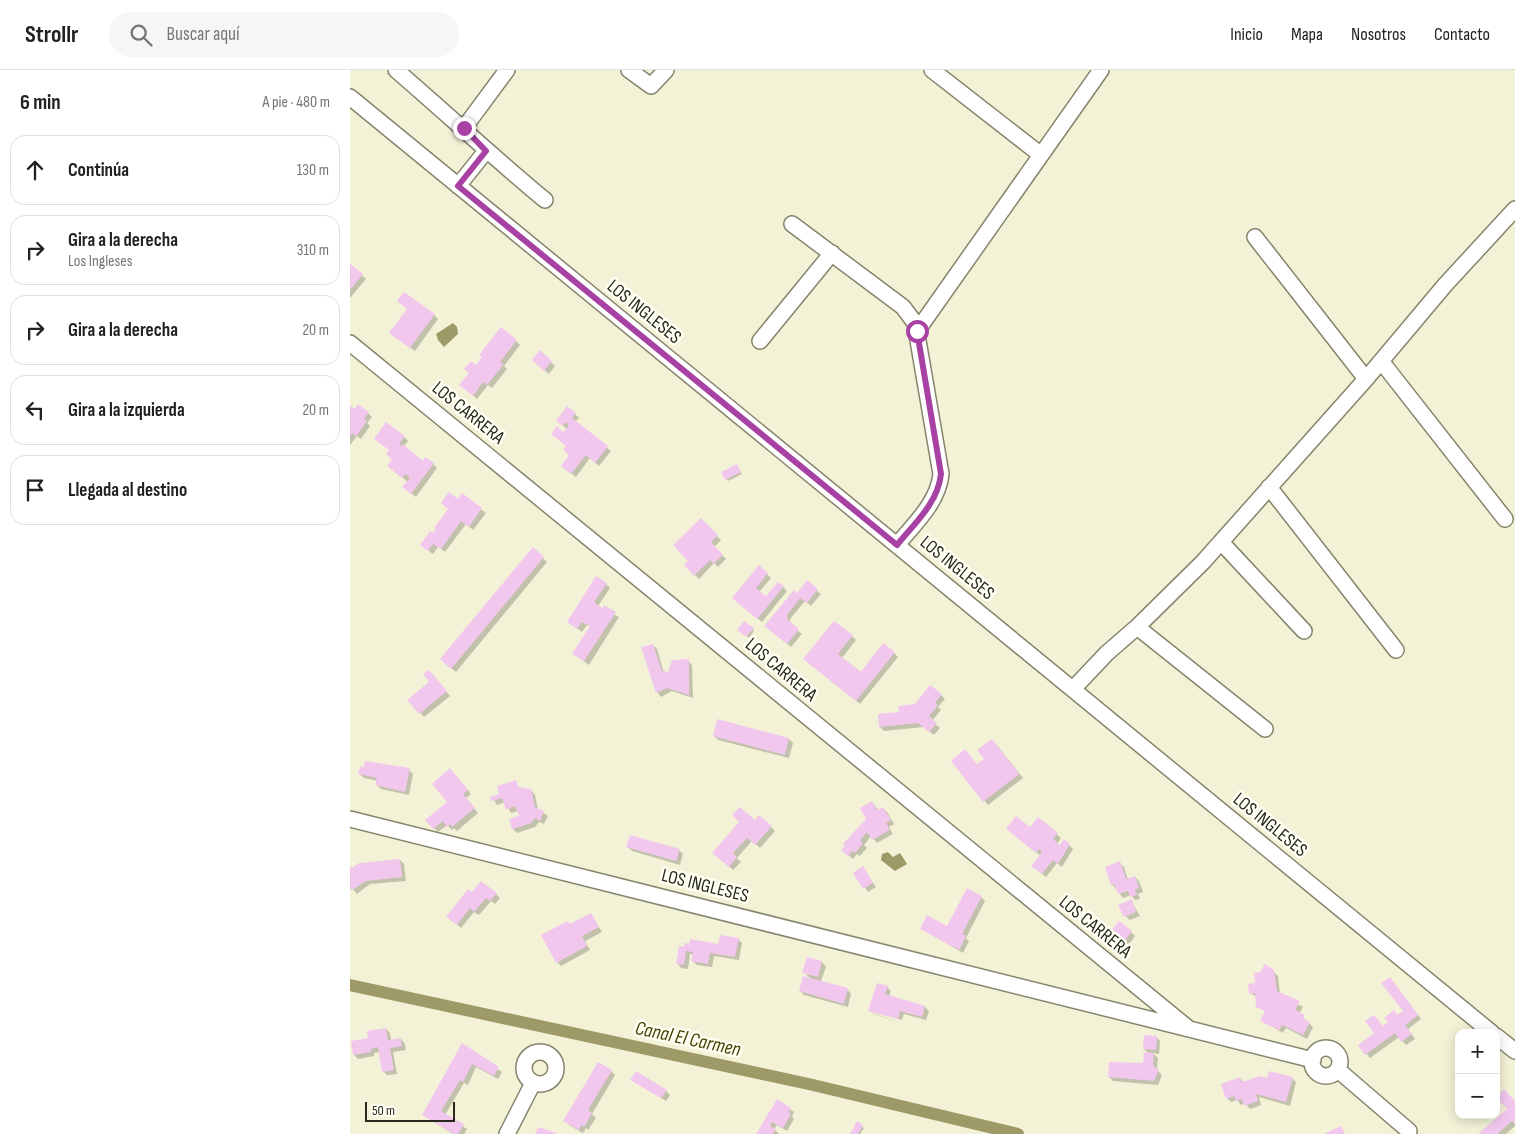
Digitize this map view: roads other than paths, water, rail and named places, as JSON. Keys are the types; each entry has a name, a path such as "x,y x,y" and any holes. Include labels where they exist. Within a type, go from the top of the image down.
{"street":[{"path":"396,70 464,128 486,151 545,200"},
{"path":"464,128 507,70"},
{"path":"629,70 651,86 666,70"},
{"path":"932,70 1041,155"},
{"path":"917,331 1101,70"},
{"name":"LOS INGLESES","path":"350,96 1487,1029"},
{"path":"458,186 486,151"},
{"path":"1072,689 1107,652 1137,627 1184,582 1221,542 1366,380 1445,285 1515,209"},
{"path":"792,224 903,307 911,316 917,331 941,474 939,489 932,502 897,545"},
{"path":"1255,237 1366,380"},
{"path":"760,341 832,253"},
{"name":"LOS CARRERA","path":"350,343 1188,1028"},
{"path":"1381,361 1505,519"},
{"path":"1269,487 1396,650"},
{"path":"1221,542 1304,631"},
{"path":"1137,627 1264,729"},
{"name":"LOS INGLESES","path":"350,819 1313,1060"},
{"path":"1500,1039 1515,1051"},
{"path":"1322,1049 1331,1049 1340,1060 1338,1070 1332,1075 1319,1074 1314,1068 1313,1060 1322,1049"},
{"path":"1338,1070 1409,1131"},
{"path":"507,1134 533,1083"}],"waterway":[{"name":"Canal El Carmen","path":"350,985 813,1085 1018,1134"}]}
